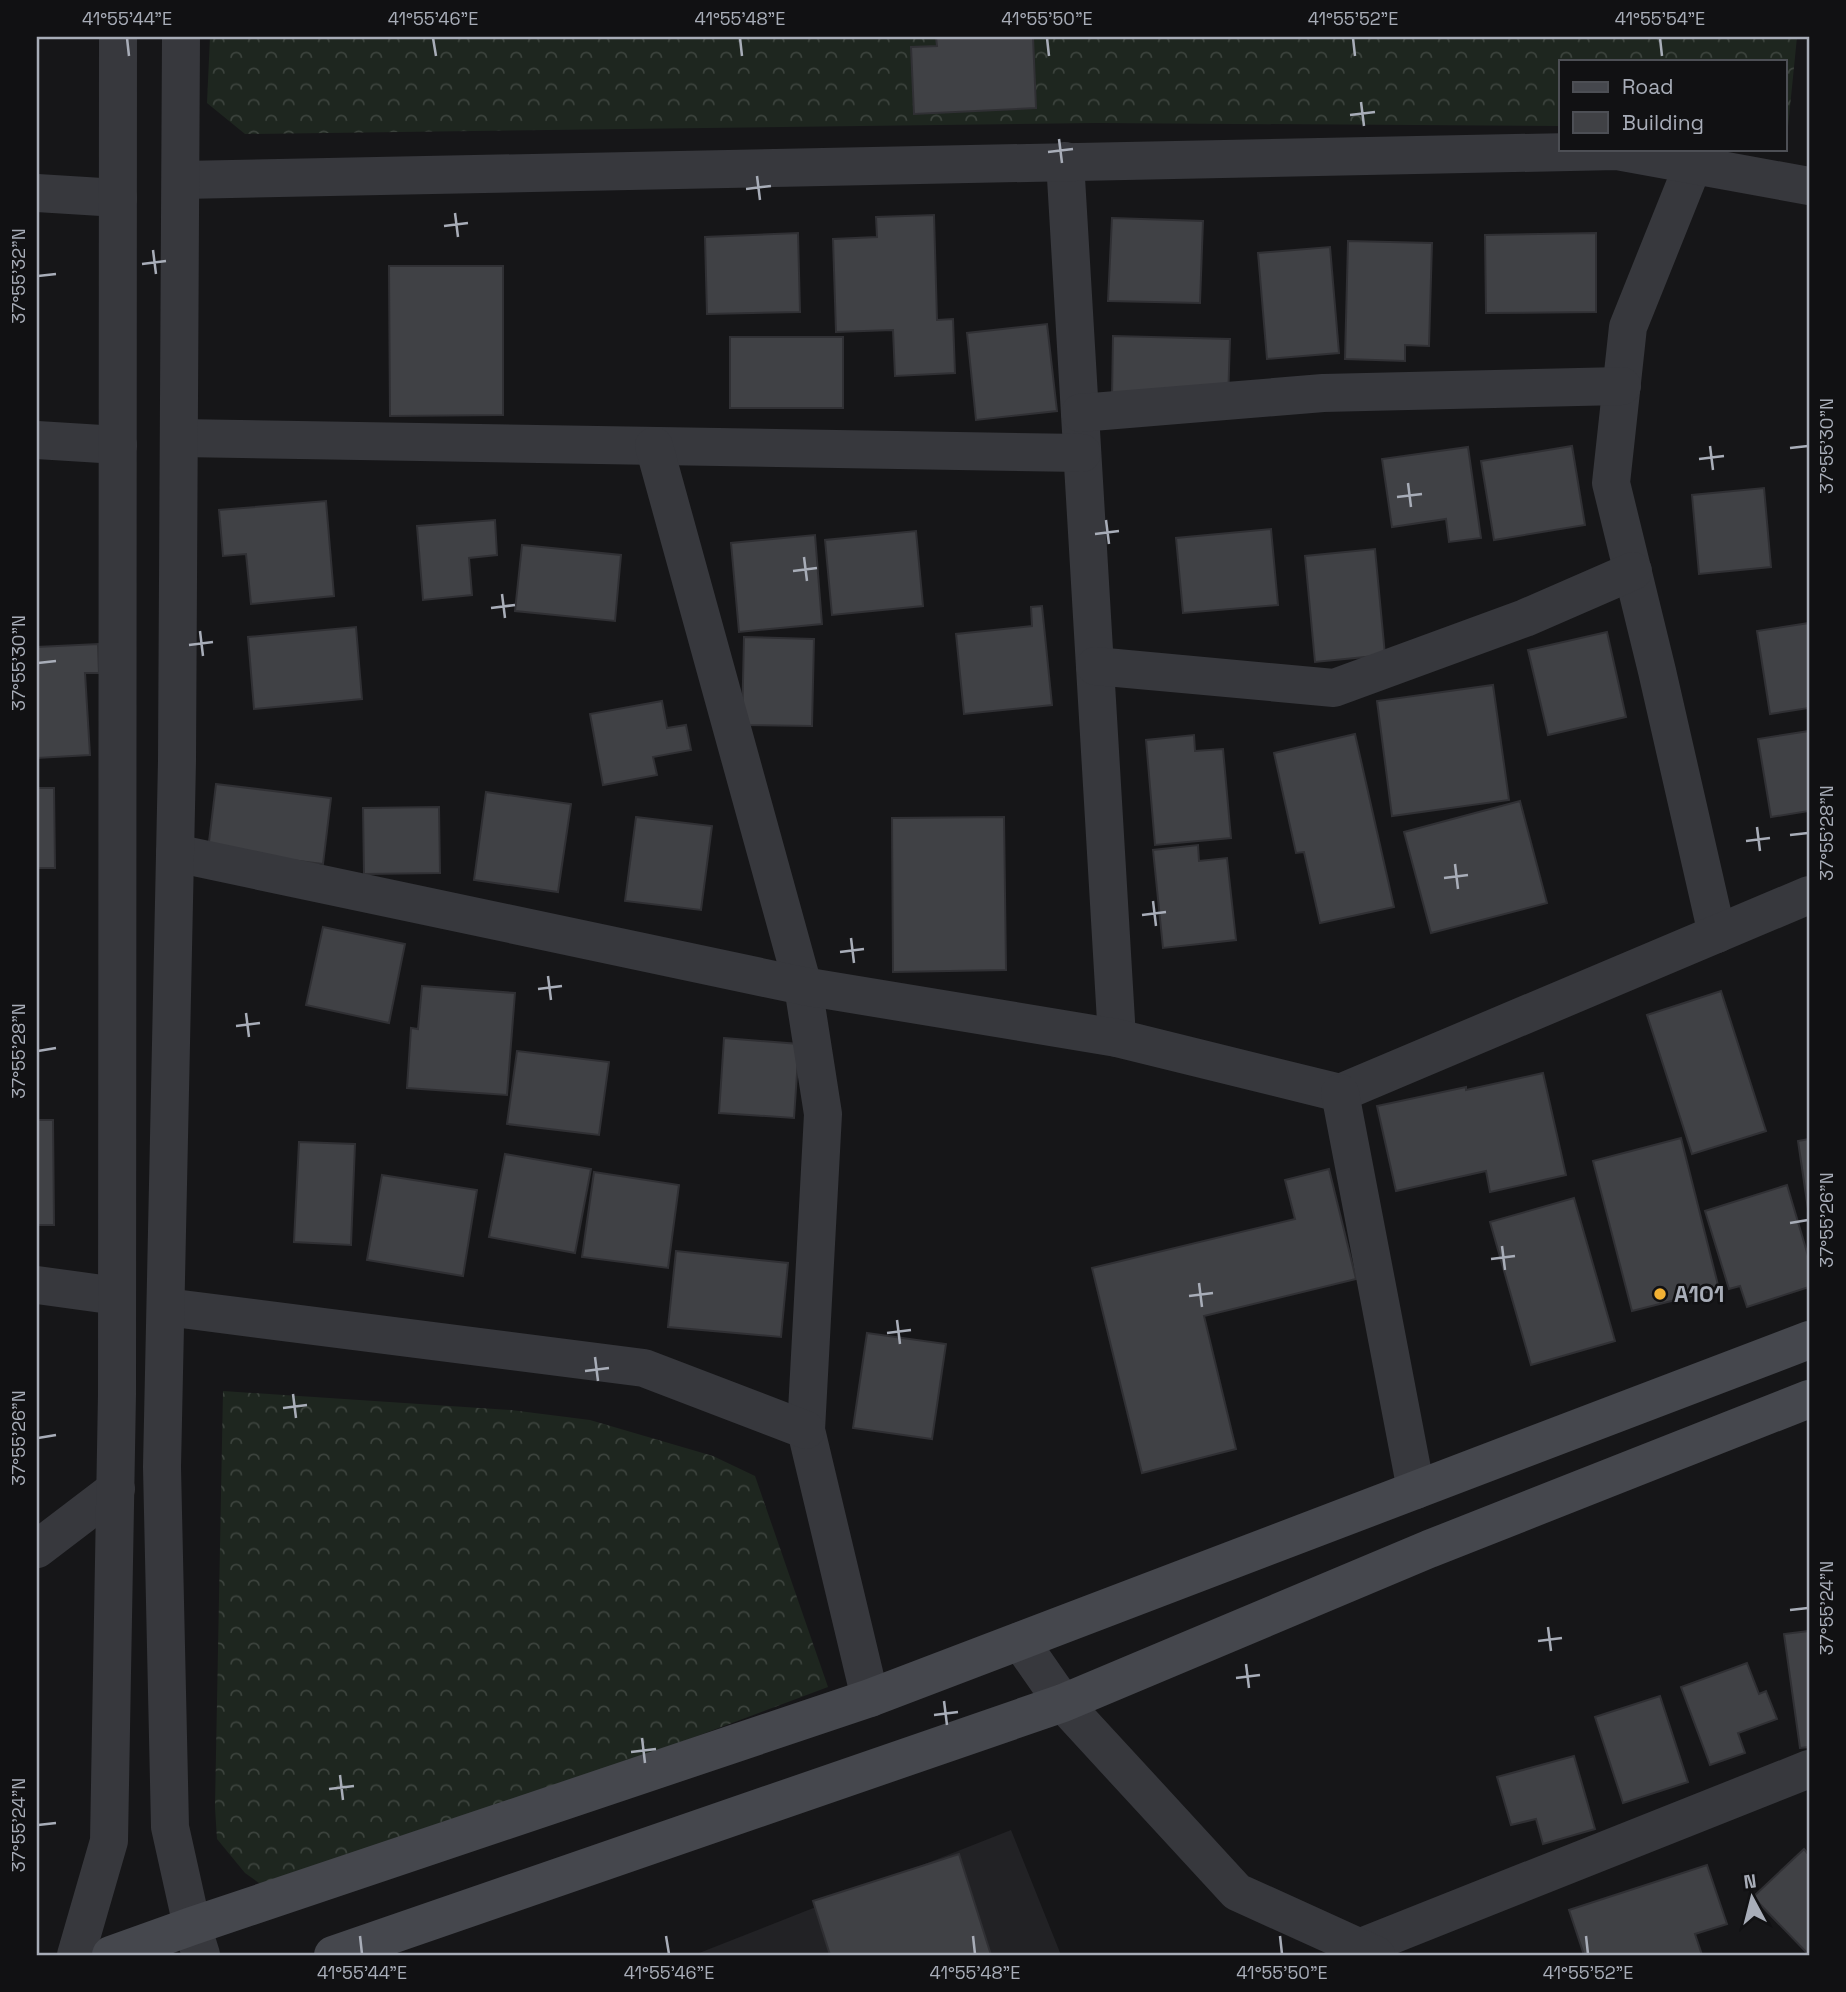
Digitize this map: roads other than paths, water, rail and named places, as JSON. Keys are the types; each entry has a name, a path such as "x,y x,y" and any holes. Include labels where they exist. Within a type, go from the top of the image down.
{"main road":[{"path":"111,1955 196,1941 870,1698 1809,1340"},
{"path":"333,1955 1063,1703 1429,1549 1809,1399"}],"street":[{"path":"76,1955 109,1841 117,1296 118,37"},
{"path":"181,37 176,853 162,1467 170,1827 196,1941"},
{"path":"182,180 1617,151 1809,186"},
{"path":"1065,161 1117,1038"},
{"path":"1693,165 1628,327 1611,483 1717,934"},
{"path":"37,193 118,198"},
{"path":"1080,413 1324,393 1622,386"},
{"path":"180,438 1082,453"},
{"path":"37,440 118,444"},
{"path":"654,446 803,986 823,1114 806,1430 870,1698"},
{"path":"1095,666 1334,688 1525,618 1633,571"},
{"path":"176,853 803,986 1117,1038 1340,1093 1809,895"},
{"path":"1340,1093 1416,1490"},
{"path":"37,1285 117,1296"},
{"path":"166,1307 644,1368 806,1430"},
{"path":"37,1549 116,1489"},
{"path":"1020,1641 1063,1703 1237,1892 1367,1952 1809,1769"}],"place":[{"name":"A101","path":"1660,1294"}]}
